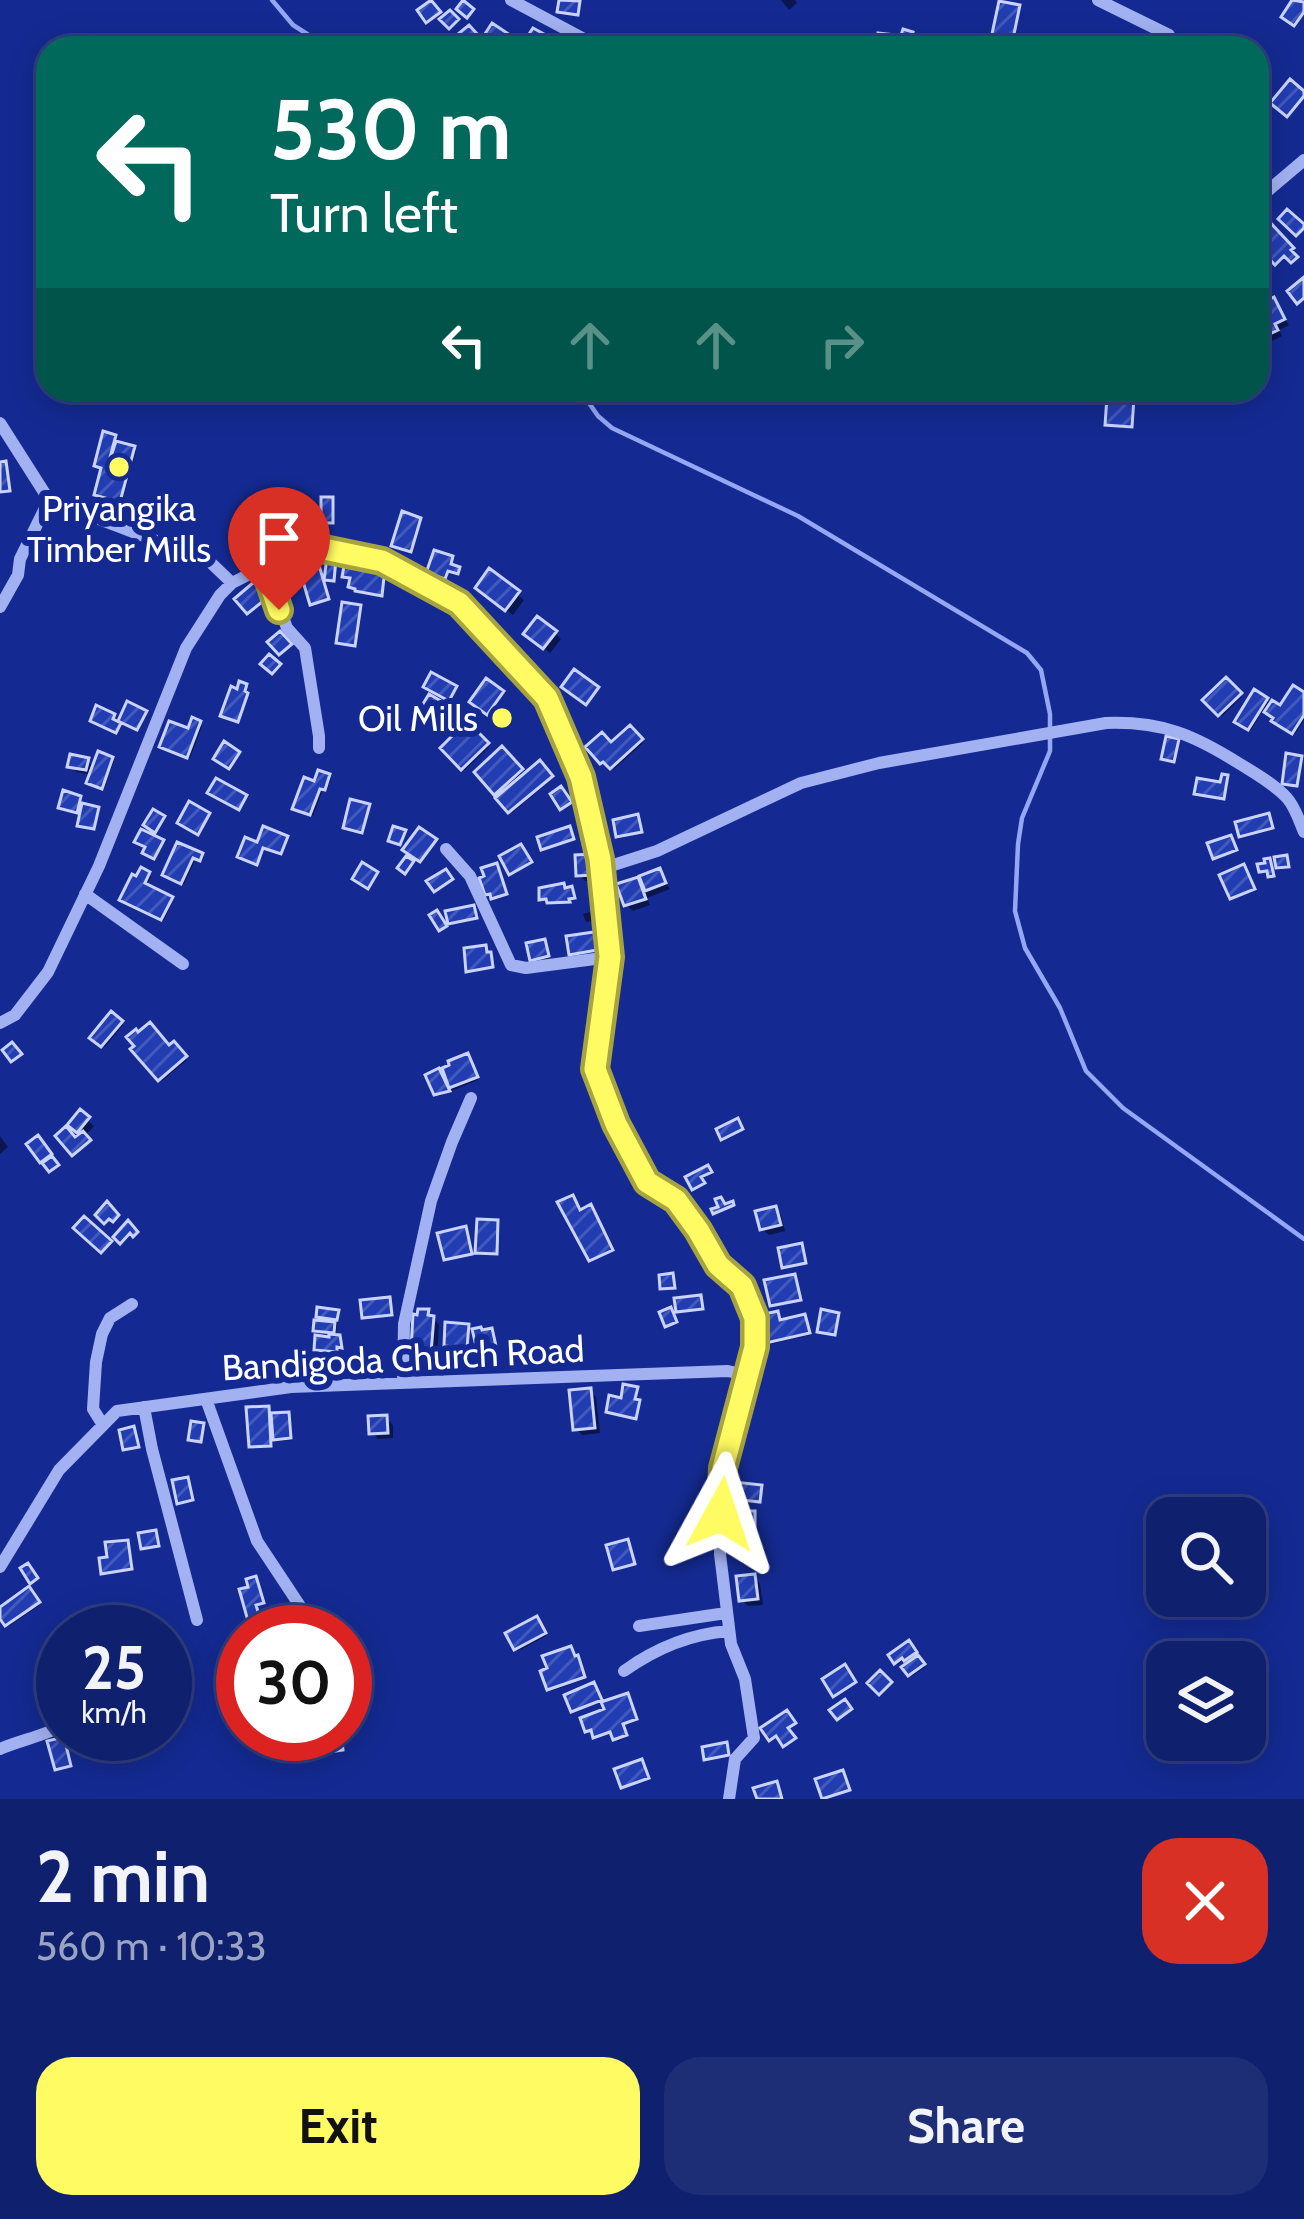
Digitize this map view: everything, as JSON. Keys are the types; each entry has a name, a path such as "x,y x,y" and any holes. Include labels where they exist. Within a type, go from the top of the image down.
{"street":[{"path":"511,0 578,36"},
{"path":"1098,0 1169,35"},
{"path":"1269,190 1304,160"},
{"path":"0,423 49,500 208,561 232,583"},
{"path":"0,607 49,500"},
{"path":"0,1023 15,1015 48,972 186,648 232,583 281,558 324,549 382,561 459,603 547,698 581,777 601,869 610,957 595,1069 616,1124 647,1182 676,1200 718,1265 742,1286 755,1318 755,1347 723,1468 721,1554 726,1613 731,1644 745,1679 754,1738 735,1759 729,1799"},
{"path":"264,566 287,628 305,648 319,748"},
{"path":"601,869 657,850 801,782 879,763 1106,723 1172,728 1203,741 1289,800 1304,832"},
{"path":"446,849 470,876 511,965 526,968 610,957"},
{"path":"85,894 183,964"},
{"path":"403,1382 404,1324 431,1201 471,1098"},
{"path":"103,1425 93,1408 102,1334 110,1318 132,1304"},
{"name":"Bandigoda Church Road","path":"0,1567 59,1470 117,1411 291,1387 728,1370 746,1375"},
{"path":"206,1399 257,1541 299,1605"},
{"path":"144,1407 197,1620"},
{"path":"640,1626 726,1613"},
{"path":"624,1671 692,1636 729,1631"},
{"path":"0,1749 36,1735"}],"building":[{"path":"431,0 441,12 426,23 417,10"},
{"path":"463,0 474,9 467,18 456,9"},
{"path":"559,0 580,1 578,15 557,12"},
{"path":"1292,0 1304,2 1304,12 1294,26 1281,17"},
{"path":"999,1 1020,5 1014,36 992,34"},
{"path":"450,10 459,19 449,29 439,19"},
{"path":"492,23 512,36 484,36"},
{"path":"469,25 478,35 460,36"},
{"path":"1290,79 1304,96 1287,117 1270,103"},
{"path":"1287,209 1304,224 1296,236 1278,219"},
{"path":"1269,221 1298,257 1291,263 1284,256 1275,265 1269,259"},
{"path":"1304,277 1304,298 1297,304 1287,291"},
{"path":"1274,297 1285,319 1269,334 1269,300"},
{"path":"1107,402 1134,402 1132,427 1105,425"},
{"name":"Priyangika Timber Mills","path":"103,431 116,435 107,469 116,441 135,446 120,502 94,495 101,468 94,466"},
{"path":"6,461 10,491 0,492 0,462"},
{"path":"321,497 333,497 333,523 321,523"},
{"path":"307,504 312,531 273,538 269,510"},
{"path":"402,511 421,518 411,552 391,546"},
{"path":"255,539 263,552 255,557 246,544"},
{"path":"434,550 453,556 451,564 460,567 458,574 448,571 445,579 426,573"},
{"path":"327,557 336,559 334,581 324,580"},
{"path":"345,561 385,568 382,596 348,587 350,578 342,577"},
{"path":"318,562 329,599 310,605 299,568"},
{"path":"489,568 520,591 505,611 475,588"},
{"path":"254,582 267,598 247,614 234,599"},
{"path":"342,602 361,605 355,646 336,643"},
{"path":"537,616 557,631 543,649 523,634"},
{"path":"280,631 292,644 279,655 267,642"},
{"path":"269,654 281,664 272,674 260,664"},
{"path":"574,669 599,687 586,705 561,687"},
{"path":"431,672 457,686 449,701 423,687"},
{"path":"1226,677 1242,693 1218,716 1202,700"},
{"path":"486,678 504,691 487,715 469,702"},
{"path":"239,681 247,684 248,693 238,722 220,716 231,686 237,689"},
{"path":"1293,685 1304,692 1304,715 1292,734 1264,712 1272,700 1280,705"},
{"path":"1254,689 1268,698 1248,730 1234,722"},
{"path":"429,694 446,704 435,722 418,712"},
{"path":"127,701 147,711 137,730 118,721"},
{"path":"96,705 115,714 113,719 121,723 116,733 90,721"},
{"path":"192,717 201,721 187,758 159,747 169,721 188,728"},
{"path":"467,721 489,743 461,770 440,748"},
{"path":"630,725 643,739 610,769 585,747 602,732 611,742"},
{"path":"1166,736 1179,739 1174,762 1161,759"},
{"path":"224,741 240,752 229,769 213,759"},
{"path":"502,746 523,769 494,795 474,772"},
{"path":"98,751 113,757 102,789 86,783"},
{"path":"1286,753 1302,756 1297,786 1282,784"},
{"path":"70,754 89,758 86,770 67,767"},
{"path":"540,760 553,776 508,813 495,798"},
{"path":"318,770 330,774 310,815 292,809 304,777 314,781"},
{"path":"1222,774 1228,775 1224,799 1194,794 1197,778 1220,782"},
{"path":"216,778 247,795 239,810 207,793"},
{"path":"561,786 572,802 560,810 550,794"},
{"path":"63,790 81,796 77,813 58,808"},
{"path":"350,799 370,804 362,833 343,828"},
{"path":"189,801 210,813 198,835 177,823"},
{"path":"82,803 99,807 94,829 77,826"},
{"path":"153,809 165,816 155,833 143,825"},
{"path":"1269,813 1273,828 1239,837 1235,822"},
{"path":"638,814 642,832 616,837 613,820"},
{"path":"263,826 288,836 281,854 263,848 257,865 237,857 245,837 257,842"},
{"path":"393,826 406,830 400,845 388,841"},
{"path":"570,826 574,839 541,850 537,837"},
{"path":"419,827 437,839 420,862 402,850"},
{"path":"141,829 164,840 154,859 134,842"},
{"path":"1231,835 1237,850 1213,859 1207,843"},
{"path":"177,842 203,853 200,861 193,858 181,884 162,875"},
{"path":"521,844 532,862 509,875 499,856"},
{"path":"593,854 594,875 576,876 575,855"},
{"path":"1287,855 1289,867 1276,868 1274,857"},
{"path":"406,856 414,861 405,874 397,868"},
{"path":"1270,858 1274,876 1268,877 1267,871 1259,872 1257,864"},
{"path":"362,862 378,872 368,889 352,879"},
{"path":"497,863 507,894 491,899 479,878 484,876 481,868"},
{"path":"1244,864 1255,889 1230,899 1219,875"},
{"path":"141,867 150,872 145,883 173,897 161,920 119,900 132,874 136,876"},
{"path":"660,868 666,883 645,891 639,876"},
{"path":"446,869 453,879 434,892 426,881"},
{"path":"638,877 646,899 624,906 616,884"},
{"path":"564,883 565,888 572,886 575,898 570,902 539,900 539,888"},
{"path":"474,905 477,918 448,924 445,911"},
{"path":"437,910 447,926 439,931 429,915"},
{"path":"594,932 597,950 569,955 566,936"},
{"path":"545,939 549,956 530,961 526,943"},
{"path":"486,945 493,967 466,972 464,948"},
{"path":"111,1011 123,1021 101,1047 89,1038"},
{"path":"150,1022 169,1045 174,1041 187,1056 158,1081 130,1049 134,1046 126,1037"},
{"path":"12,1042 22,1054 11,1062 2,1050"},
{"path":"468,1053 478,1077 449,1088 442,1068"},
{"path":"439,1068 450,1091 434,1095 425,1075"},
{"path":"80,1109 90,1117 77,1133 67,1125"},
{"path":"738,1118 743,1129 721,1140 716,1129"},
{"path":"66,1126 75,1137 83,1131 91,1140 72,1156 55,1136"},
{"path":"38,1135 52,1154 40,1163 26,1144"},
{"path":"52,1156 59,1165 49,1172 42,1163"},
{"path":"708,1165 712,1172 701,1177 705,1183 692,1190 685,1177"},
{"path":"573,1195 580,1210 591,1204 613,1250 589,1261 557,1202"},
{"path":"721,1197 725,1204 733,1201 734,1205 713,1214 711,1209 718,1207 715,1199"},
{"path":"107,1201 119,1215 104,1224 95,1215"},
{"path":"776,1206 781,1225 760,1230 755,1211"},
{"path":"84,1216 112,1241 101,1253 73,1228"},
{"path":"477,1219 498,1220 497,1254 475,1253"},
{"path":"128,1220 138,1232 133,1237 130,1233 120,1244 113,1237"},
{"path":"466,1226 472,1254 444,1260 437,1233"},
{"path":"802,1243 806,1263 782,1268 778,1248"},
{"path":"673,1273 675,1288 660,1289 659,1275"},
{"path":"795,1274 801,1300 770,1306 764,1280"},
{"path":"701,1295 703,1309 676,1312 674,1298"},
{"path":"390,1297 392,1315 362,1318 360,1300"},
{"path":"317,1307 339,1310 337,1320 316,1317"},
{"path":"671,1307 677,1322 665,1327 659,1312"},
{"path":"429,1309 428,1315 434,1316 431,1353 411,1351 413,1314"},
{"path":"821,1309 839,1313 835,1335 817,1332"},
{"path":"778,1311 780,1320 805,1314 810,1333 766,1343 760,1315"},
{"path":"314,1320 335,1322 334,1333 313,1331"},
{"path":"445,1322 469,1324 467,1348 444,1346"},
{"path":"492,1328 496,1346 478,1354 472,1329"},
{"path":"315,1335 340,1335 342,1348 337,1347 337,1352 314,1350"},
{"path":"623,1384 638,1387 636,1419 606,1412 609,1395 621,1398"},
{"path":"591,1388 595,1428 573,1430 569,1390"},
{"path":"269,1406 271,1446 249,1447 246,1407"},
{"path":"289,1412 291,1438 273,1440 271,1413"},
{"path":"387,1415 388,1433 369,1434 368,1416"},
{"path":"191,1421 204,1423 201,1442 188,1440"},
{"path":"134,1426 139,1447 123,1450 119,1430"},
{"path":"188,1477 193,1500 177,1504 172,1480"},
{"path":"734,1482 762,1485 760,1502 732,1499"},
{"path":"730,1511 755,1511 755,1548 729,1547"},
{"path":"156,1530 159,1546 141,1549 138,1533"},
{"path":"628,1539 635,1564 613,1570 606,1545"},
{"path":"128,1540 132,1569 101,1574 99,1558 107,1557 105,1542"},
{"path":"28,1563 38,1578 30,1584 20,1568"},
{"path":"755,1574 758,1599 739,1601 736,1576"},
{"path":"256,1576 264,1603 244,1605 239,1589 248,1587 246,1579"},
{"path":"29,1586 40,1602 5,1626 0,1607"},
{"path":"537,1616 546,1633 514,1650 505,1633"},
{"path":"909,1640 917,1652 894,1664 888,1655"},
{"path":"571,1646 585,1677 547,1690 540,1671 547,1668 542,1656"},
{"path":"918,1655 925,1664 908,1676 901,1667"},
{"path":"845,1664 856,1682 833,1697 822,1679"},
{"path":"880,1670 892,1682 879,1695 867,1683"},
{"path":"594,1682 602,1700 571,1712 564,1695"},
{"path":"628,1693 637,1719 623,1724 627,1735 613,1740 610,1732 593,1738 591,1730 585,1732 580,1718 604,1709 601,1702"},
{"path":"845,1699 852,1709 837,1720 829,1710"},
{"path":"787,1710 796,1723 788,1728 796,1738 783,1747 776,1736 769,1741 760,1728"},
{"path":"727,1742 729,1755 704,1760 702,1747"},
{"path":"642,1759 649,1778 621,1788 614,1769"},
{"path":"53,1761 70,1761 71,1766 55,1770"},
{"path":"843,1770 850,1790 822,1799 815,1779"},
{"path":"777,1781 782,1799 757,1799 753,1788"}],"waterway":[{"path":"272,0 293,25 310,36"},
{"path":"588,402 612,428 798,516 1027,653 1041,670 1050,714 1050,751 1022,818 1018,844 1015,911 1025,948 1060,1008 1086,1071 1123,1108 1304,1239"}],"place":[{"name":"Priyangika Timber Mills","path":"119,467"},
{"name":"Oil Mills","path":"502,718"}],"route":[{"path":"279,610 264,566 324,549 382,561 459,603 547,698 581,777 600,859 610,957 595,1069 616,1124 647,1182 676,1200 718,1265 742,1286 755,1318 755,1347 723,1468 721,1514"}]}
